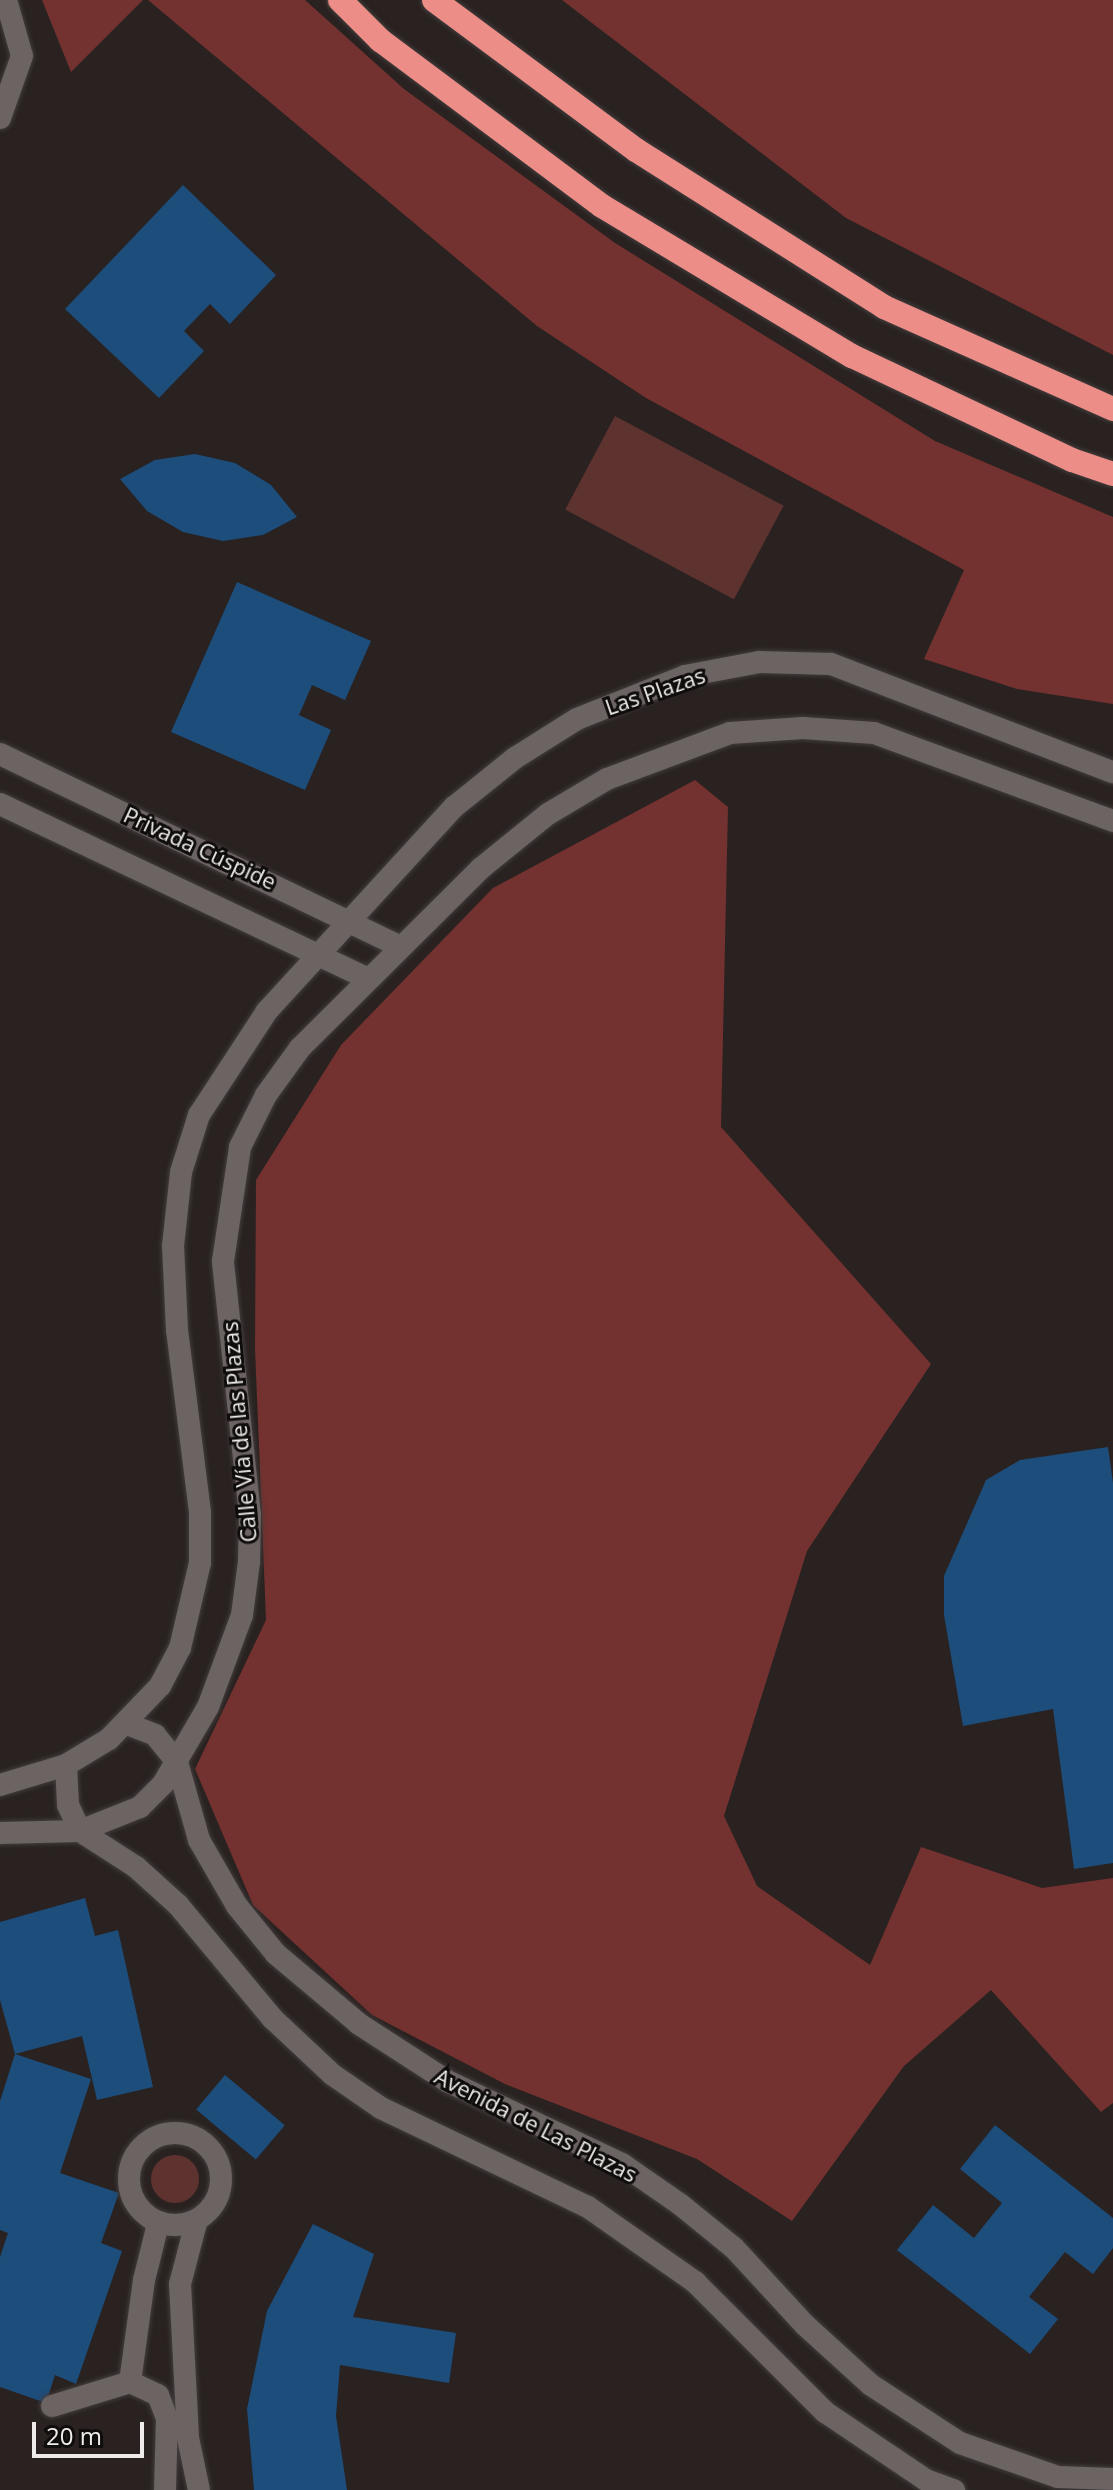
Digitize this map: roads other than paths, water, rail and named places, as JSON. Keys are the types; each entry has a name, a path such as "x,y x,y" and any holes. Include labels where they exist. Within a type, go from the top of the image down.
{"highway":[{"path":"340,0 380,40 602,206 852,356 1072,460 1113,474"},
{"path":"434,0 636,150 884,307 1113,409"}],"street":[{"path":"0,118 22,56 6,0"},
{"name":"Las Plazas","path":"318,953 454,807 515,758 577,719 685,676 759,662 831,664 1113,772"},
{"path":"367,978 548,814 607,779 730,733 803,728 874,733 1113,821"},
{"name":"Privada Cúspide","path":"0,754 350,918 399,946"},
{"name":"Privada Cúspide","path":"0,804 367,978"},
{"name":"Calle Vía de las Plazas","path":"0,1785 66,1765 127,1724 160,1686 180,1648 200,1563 200,1512 177,1330 173,1246 181,1172 199,1115 229,1063 318,953"},
{"name":"Calle Vía de las Plazas","path":"0,1833 80,1831 140,1807 177,1762 228,1663 242,1615 249,1562 250,1515 223,1261 240,1147 266,1095 300,1048 367,978"},
{"name":"Avenida de Las Plazas","path":"127,1724 155,1735 177,1762 199,1840 237,1906 276,1954 359,2024 447,2081 622,2164 681,2205 734,2248 805,2325 871,2385 960,2443 1058,2477 1113,2479"},
{"path":"66,1765 68,1805 80,1831 136,1867 178,1905 272,2018 333,2075 381,2108 588,2207 695,2282 825,2412 926,2480 954,2490"},
{"path":"196,2223 158,2224 131,2197 129,2160 153,2134 191,2134 219,2160 221,2197 196,2223 180,2284 188,2438 199,2490"},
{"path":"130,2382 144,2280 158,2224"},
{"path":"52,2406 130,2382 158,2395 167,2418 165,2490"}]}
